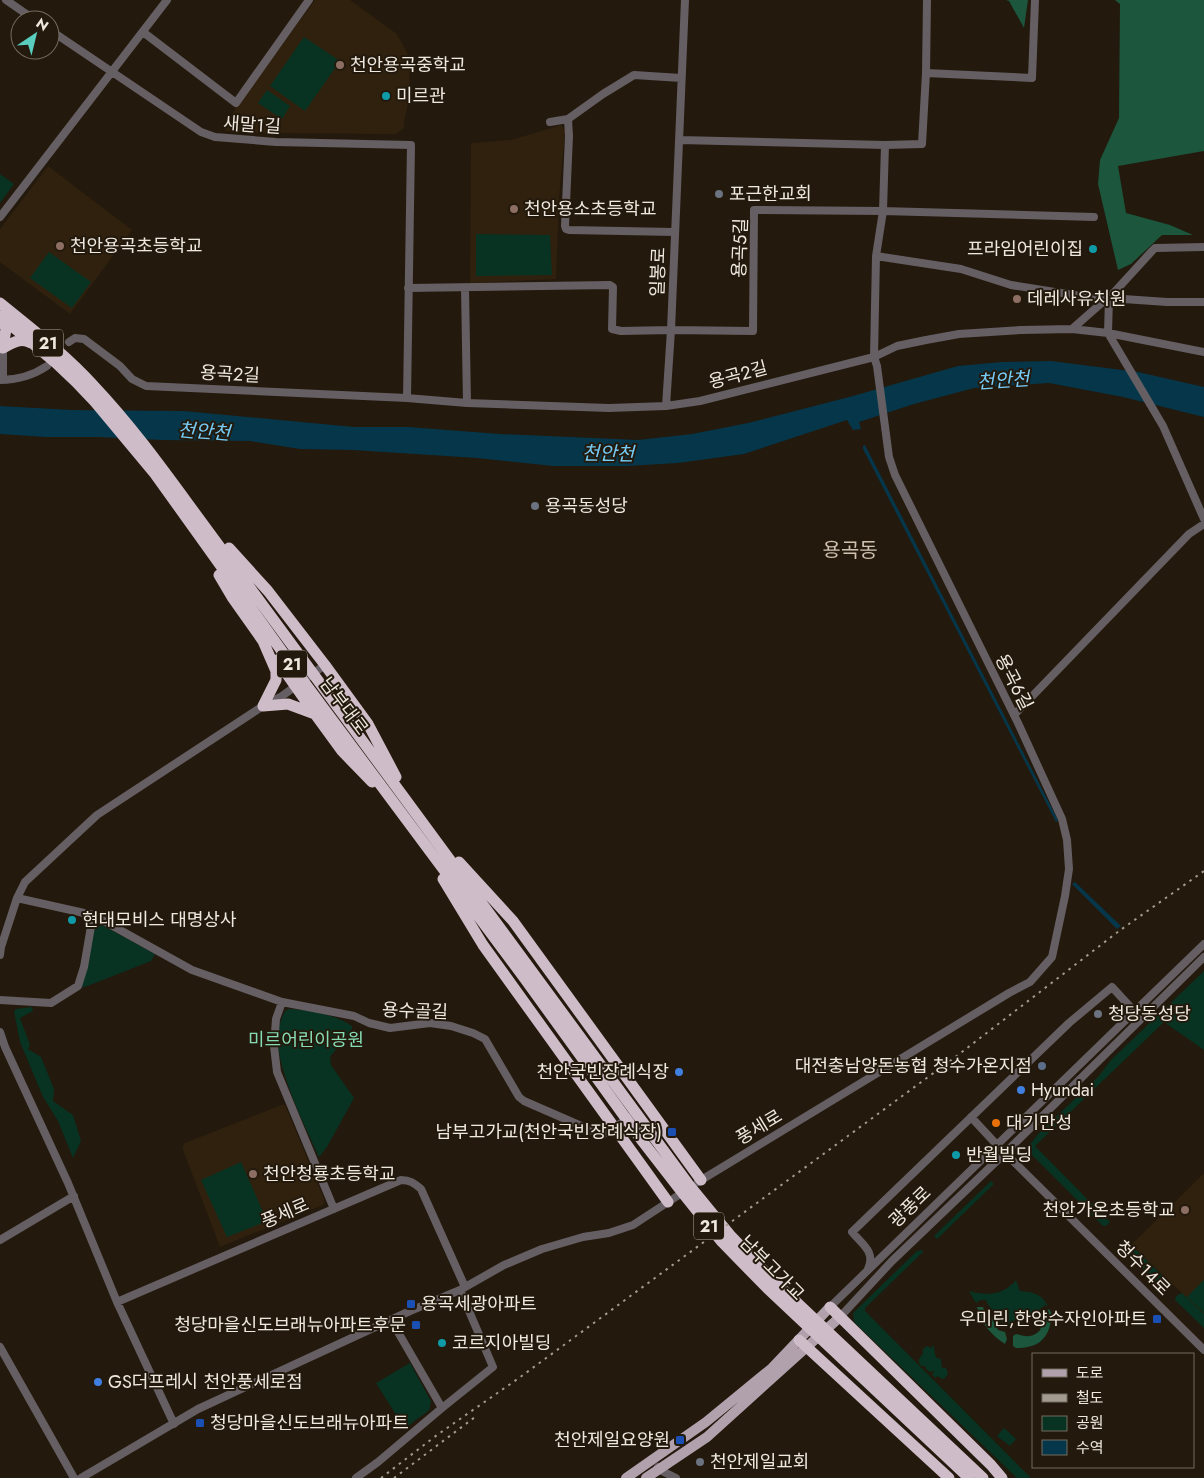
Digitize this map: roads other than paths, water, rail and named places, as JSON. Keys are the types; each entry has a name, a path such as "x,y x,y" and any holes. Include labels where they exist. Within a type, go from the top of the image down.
{"highway":[{"name":"남부대로","path":"0,303 63,355 94,386 161,466 184,506 304,682 412,818 530,976"},
{"name":"21","path":"1,317 38,348"},
{"path":"1,317 6,329 2,348"},
{"path":"2,348 20,340 26,341 38,348"},
{"name":"남부대로","path":"38,348 95,402 154,474 184,506"},
{"path":"184,506 232,597 342,751 412,818 513,921 700,1180"},
{"path":"184,506 268,591 368,724 412,818 483,945 668,1202"},
{"path":"263,641 276,671 276,680 263,706"},
{"path":"263,706 288,704 315,714"},
{"name":"남부고가교","path":"530,976 654,1156 722,1242 766,1288 932,1437"},
{"path":"830,1307 1002,1478"},
{"path":"803,1343 949,1478"},
{"name":"21","path":"932,1437 969,1478"},
{"name":"21","path":"932,1437 983,1478"}],"main road":[{"name":"광풍로","path":"646,1478 707,1438 803,1343 830,1307"},
{"name":"광풍로","path":"626,1478 706,1422 803,1343 840,1317"}],"street":[{"path":"6,0 20,10"},
{"path":"0,217 167,0"},
{"name":"새말1길","path":"143,32 236,103 309,0"},
{"name":"일봉로","path":"666,406 671,330 684,0"},
{"path":"679,140 885,145 922,144 926,73 927,0"},
{"path":"926,73 1032,78 1036,0"},
{"name":"새말1길","path":"60,37 201,132 215,138 276,142 411,145 408,288"},
{"path":"550,122 568,120 603,94 634,75 681,78"},
{"path":"568,120 565,226 569,230 674,232"},
{"path":"874,357 876,256 883,211 885,145"},
{"name":"용곡5길","path":"671,330 753,331 754,210 883,211 1094,217"},
{"path":"1072,329 1107,299 1155,248 1204,247"},
{"path":"876,256 961,269 1011,285 1107,299 1204,302"},
{"path":"407,398 408,288 610,285 613,287 612,329 620,331 671,330"},
{"path":"465,288 467,403"},
{"path":"1107,299 1108,333 1163,426 1204,519"},
{"name":"용곡2길","path":"69,342 76,338 84,339 120,366 132,379 146,386 407,398 467,403 609,408 666,406 700,401 874,357 897,346 959,334 1072,329 1108,333 1204,352"},
{"path":"2,348 2,380 35,374 47,366"},
{"name":"용곡6길","path":"874,357 877,366 889,457 895,475 1014,715 1062,819 1067,840 1069,869 1052,957"},
{"path":"1014,715 1189,534 1204,524"},
{"path":"0,955 17,898 25,882 97,816 263,706 282,696 325,665"},
{"name":"용수골길","path":"17,898 94,915 192,970 282,1002 354,1016 369,1024 390,1028 430,1023 451,1026 473,1033 485,1039 519,1097 524,1102 602,1135 647,1106"},
{"path":"0,1000 51,1003 78,986 84,967 94,915"},
{"name":"광풍로","path":"830,1307 1204,944"},
{"name":"풍세로","path":"81,1478 198,1409 462,1289 504,1265 542,1248 583,1236 610,1233 633,1225 700,1180 1000,998 1030,982 1052,957"},
{"name":"광풍로","path":"840,1317 892,1261 1005,1153 1204,957"},
{"path":"866,1273 871,1262 870,1252 852,1232 1069,1023 1112,986 1134,1011"},
{"path":"282,1002 276,1019 274,1046 277,1072 334,1209"},
{"path":"0,1032 4,1047 74,1196 117,1302 174,1424"},
{"name":"청수14로","path":"972,1117 997,1145 1204,1350"},
{"name":"풍세로","path":"117,1302 401,1180 409,1180 421,1189 462,1289"},
{"path":"0,1240 74,1196"},
{"path":"870,1252 888,1252"},
{"path":"356,1478 493,1367 462,1289"},
{"path":"391,1320 442,1408"},
{"path":"0,1347 74,1478"},
{"path":"651,1460 660,1470 676,1478"}],"water":[{"name":"천안천","path":"1051,361 1138,372 1204,387 1204,417 1123,397 1049,383 974,388 914,404 859,422 861,429 853,430 847,420 744,454 678,463 627,466 553,466 477,458 353,450 300,449 250,441 45,437 0,434 0,406 72,410 184,411 354,427 408,427 500,434 638,440 692,434 748,423 958,366 1002,362"},
{"path":"865,445 1058,820 1056,822 863,449"},
{"path":"1075,882 1121,926 1117,929 1072,884"}],"railway":[{"path":"381,1478 437,1435 519,1378 958,1055 1119,931 1204,871"},
{"path":"394,1478 475,1417"}],"place":[{"name":"천안용곡중학교","path":"340,65"},
{"name":"미르관","path":"386,96"},
{"name":"포근한교회","path":"719,194"},
{"name":"천안용소초등학교","path":"514,209"},
{"name":"천안용곡초등학교","path":"60,246"},
{"name":"프라임어린이집","path":"1093,249"},
{"name":"데레사유치원","path":"1017,299"},
{"name":"용곡동성당","path":"535,506"},
{"name":"현대모비스 대명상사","path":"72,920"},
{"name":"청당동성당","path":"1098,1014"},
{"name":"대전충남양돈농협 청수가온지점","path":"1042,1066"},
{"name":"천안국빈장례식장","path":"679,1072"},
{"name":"Hyundai","path":"1021,1090"},
{"name":"대기만성","path":"996,1123"},
{"name":"남부고가교(천안국빈장례식장)","path":"672,1132"},
{"name":"반월빌딩","path":"956,1155"},
{"name":"천안청룡초등학교","path":"253,1174"},
{"name":"천안가온초등학교","path":"1185,1210"},
{"name":"용곡세광아파트","path":"411,1304"},
{"name":"우미린,한양수자인아파트","path":"1157,1319"},
{"name":"청당마을신도브래뉴아파트후문","path":"416,1325"},
{"name":"코르지아빌딩","path":"442,1343"},
{"name":"GS더프레시 천안풍세로점","path":"98,1382"},
{"name":"청당마을신도브래뉴아파트","path":"200,1423"},
{"name":"천안제일요양원","path":"680,1440"},
{"name":"천안제일교회","path":"700,1462"}],"district":[{"name":"용곡동","path":"850,550"}],"park label":[{"name":"미르어린이공원","path":"306,1040"}]}
